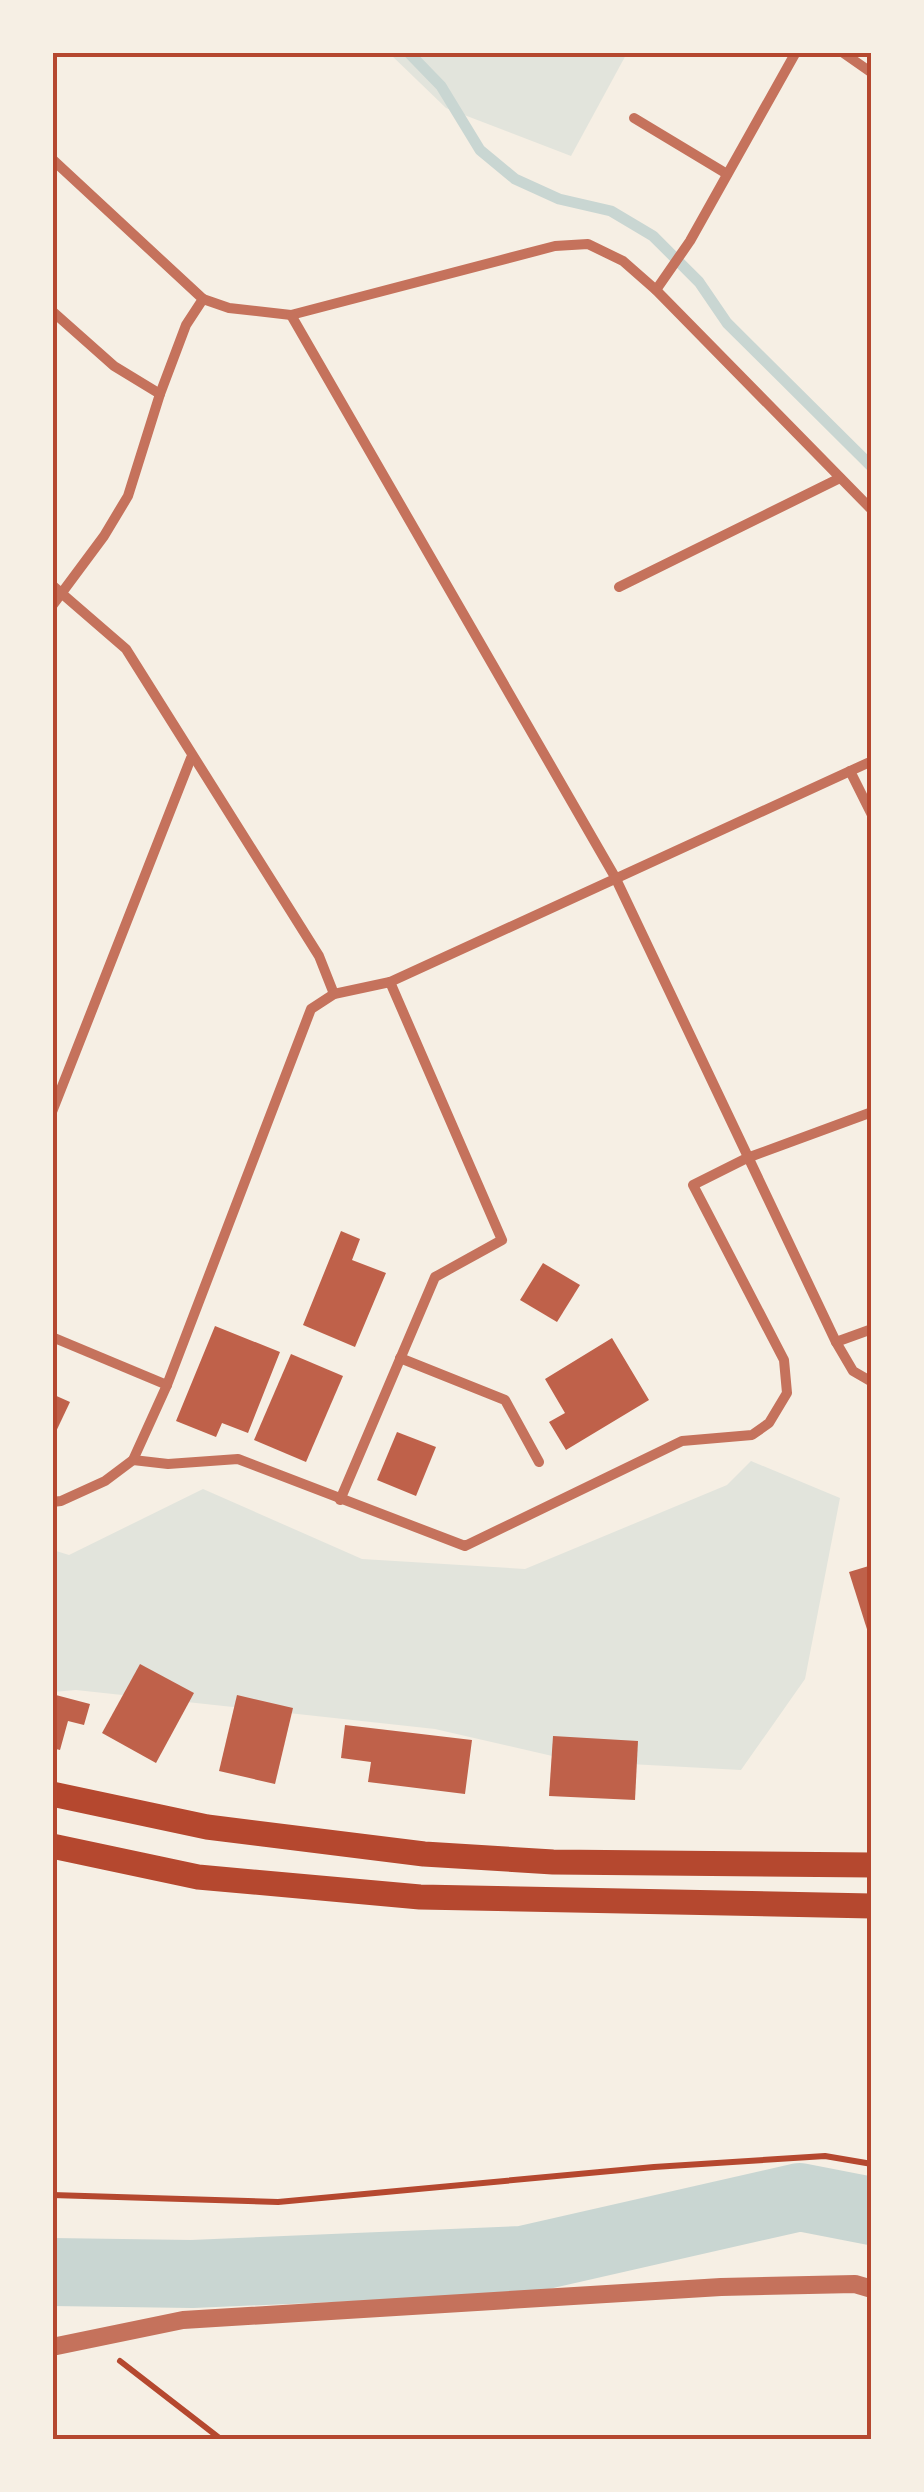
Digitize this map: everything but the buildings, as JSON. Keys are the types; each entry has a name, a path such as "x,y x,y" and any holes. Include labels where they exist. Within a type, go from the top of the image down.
{"main road":[{"path":"52,1794 207,1828 424,1854 554,1862 872,1865"},
{"path":"52,1846 198,1877 420,1897 872,1906"}],"street":[{"path":"656,290 690,240 796,52"},
{"path":"842,52 872,73"},
{"path":"634,118 728,174"},
{"path":"52,159 203,299 229,308 291,315 555,246 588,244 623,261 656,290 872,510"},
{"path":"52,606 57,588 104,536 128,496 186,325 203,299"},
{"path":"52,311 114,366 160,394"},
{"path":"291,315 616,876 836,1342 853,1371 872,1382"},
{"path":"619,587 840,478"},
{"path":"57,588 126,649 318,956 334,994"},
{"path":"52,1112 191,758"},
{"path":"52,1502 104,1482 133,1460 167,1385 312,1009 334,994 390,982 872,761"},
{"path":"850,771 872,815"},
{"path":"340,1500 435,1277 502,1240 390,982"},
{"path":"133,1460 168,1464 238,1459 465,1546 682,1442 752,1435 768,1423 786,1393 784,1360 693,1185 747,1158 872,1112"},
{"path":"836,1342 872,1329"},
{"path":"52,1337 167,1385"},
{"path":"400,1358 505,1400 538,1462"},
{"path":"52,2347 182,2320 721,2286 855,2284 872,2289"}],"path":[{"path":"52,2195 278,2202 654,2167 825,2156 872,2164"},
{"path":"92,2339 222,2440"}],"shaded area":[{"path":"389,53 627,53 571,156 446,108"},
{"path":"751,1461 840,1498 805,1679 741,1770 574,1761 435,1729 76,1690 53,1692 53,1550 69,1555 203,1489 362,1559 525,1569 727,1485"}],"waterway":[{"path":"408,52 441,86 480,150 515,179 559,199 611,211 653,236 699,282 727,323 872,467"},
{"path":"52,2272 192,2274 523,2260 800,2197 872,2211"}]}
